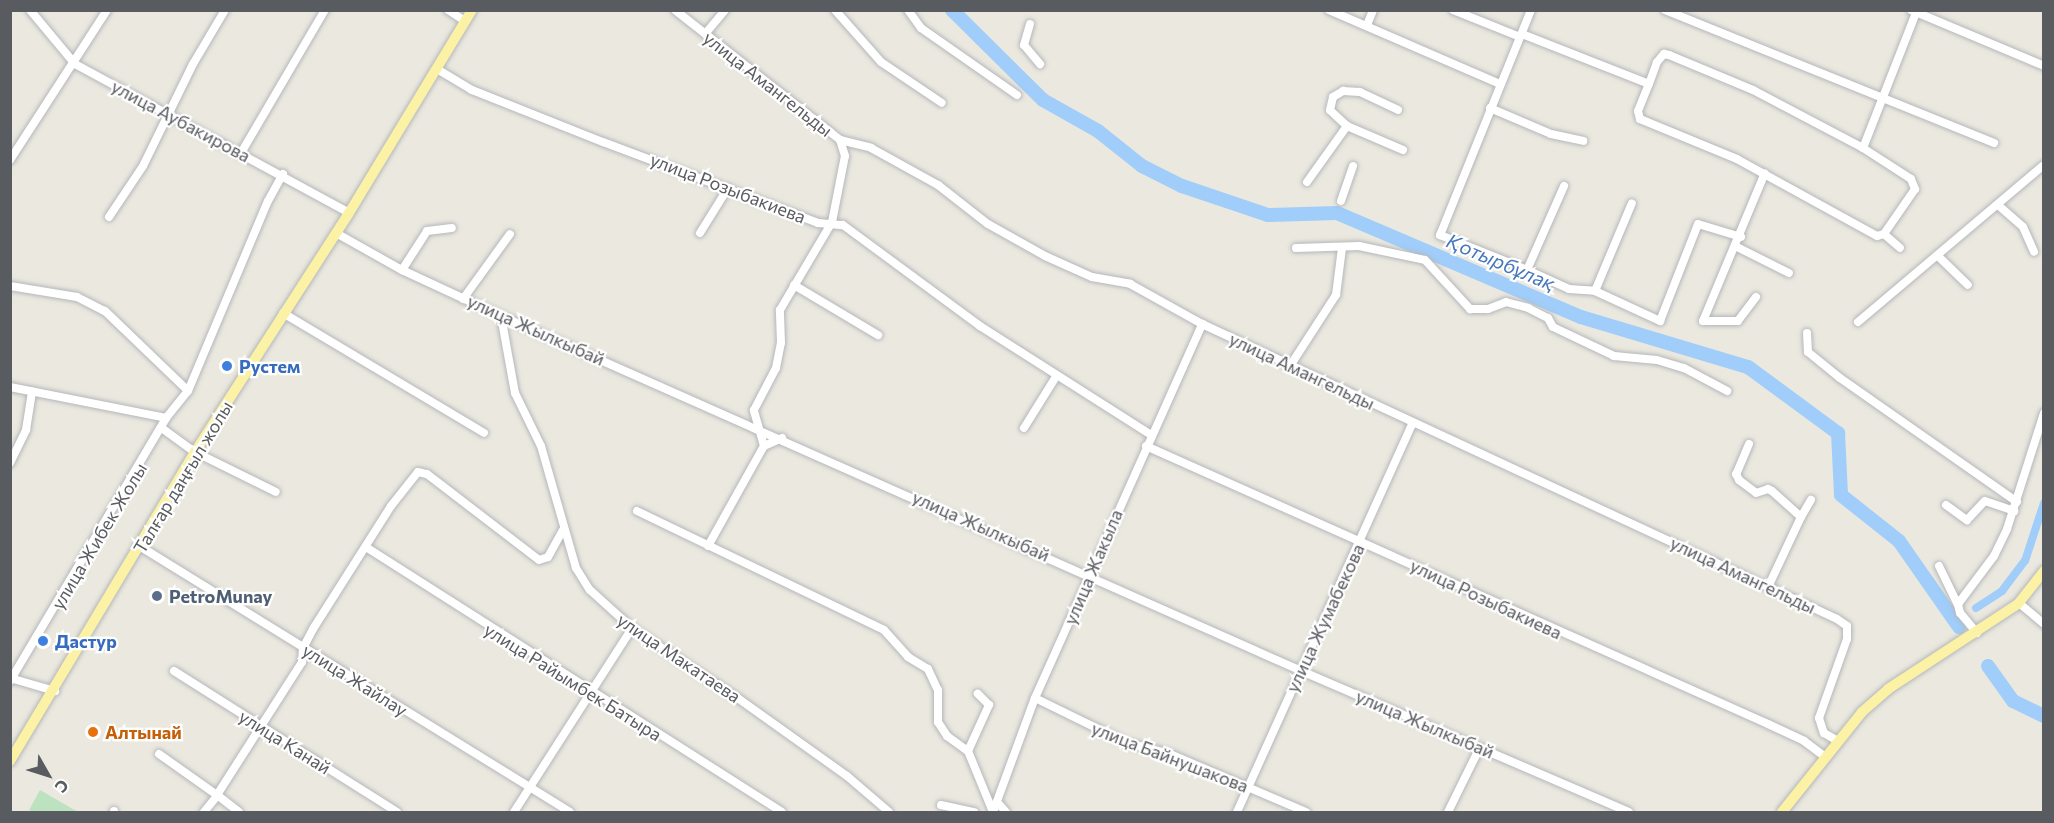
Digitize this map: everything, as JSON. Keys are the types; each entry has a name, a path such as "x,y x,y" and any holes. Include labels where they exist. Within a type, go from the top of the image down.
{"main road":[{"name":"Талғар даңғыл жолы","path":"10,761 55,691 195,452 349,213 472,10"},
{"path":"1782,813 1824,756 1888,689 1977,633 2019,603 2043,571"}],"street":[{"name":"улица Аубакирова","path":"30,10 75,64 165,116 283,174 349,213"},
{"path":"10,160 75,64 107,10"},
{"path":"110,217 143,166 165,116 225,10"},
{"path":"241,153 325,10"},
{"path":"448,10 465,21"},
{"name":"улица Амангельды","path":"675,10 840,141 871,148 928,180 988,224 1045,256 1092,277 1130,284 1202,324 1290,366 1768,587 1847,626 1847,639 1819,718 1824,733 1838,741"},
{"path":"705,34 725,10"},
{"path":"836,10 881,62 942,103"},
{"path":"908,10 921,28 1017,95"},
{"path":"1329,10 1500,84"},
{"path":"1367,25 1373,10"},
{"path":"1453,10 1648,84"},
{"path":"1531,10 1440,235 1569,289 1595,291 1660,321 1698,224 1741,237"},
{"path":"1665,10 1994,143"},
{"path":"1863,148 1915,11 2043,66"},
{"path":"1030,24 1024,45 1040,64"},
{"path":"1884,234 1911,198 1915,183 1863,148 1753,90 1669,55 1664,54 1657,62 1638,111 1640,119 1765,173 1870,233 1884,234 1900,248"},
{"name":"улица Розыбакиева","path":"437,69 472,90 818,223 832,222 861,236 980,326 1151,435"},
{"path":"1398,110 1360,92 1343,91 1333,97 1330,110 1347,126 1403,150"},
{"path":"1490,108 1551,134 1583,141"},
{"path":"1307,182 1347,126"},
{"path":"764,446 754,410 776,368 781,344 780,310 832,222 845,156 840,141"},
{"path":"1858,322 1939,256 2043,165"},
{"path":"1341,201 1353,166"},
{"path":"1756,297 1738,321 1703,321 1737,247 1765,173"},
{"name":"улица Жибек Жолы","path":"11,679 163,429 166,418 188,392 268,201 283,174"},
{"path":"1527,270 1564,186"},
{"path":"700,233 728,188"},
{"path":"1595,291 1632,203"},
{"path":"1998,205 2023,227 2034,252"},
{"path":"402,270 427,231 452,228"},
{"name":"улица Жылкыбай","path":"336,233 402,270 501,316 782,438 1299,670 1629,813"},
{"path":"464,298 510,234"},
{"path":"1296,248 1359,246 1425,260 1470,309 1488,309 1506,302 1528,308 1548,318 1554,327 1614,356 1656,360 1684,368 1727,390"},
{"path":"1737,247 1790,273"},
{"path":"1290,366 1336,295 1342,248"},
{"path":"1939,256 1968,285"},
{"path":"794,285 878,335"},
{"path":"10,286 69,296 99,307 117,320 180,381 188,392"},
{"path":"283,313 484,432"},
{"name":"улица Макатаева","path":"501,316 515,393 541,446 564,516 563,530 576,568 590,590 632,628 847,776 889,813"},
{"name":"улица Жакыла","path":"993,813 1035,698 1093,576 1146,446 1202,324"},
{"path":"1806,333 1808,352 2017,502"},
{"path":"1024,428 1057,375"},
{"path":"10,387 166,418"},
{"path":"10,463 26,430 32,391"},
{"path":"1958,605 1995,556 2014,511 2043,413"},
{"name":"улица Жумабекова","path":"1237,813 1299,670 1361,542 1413,423"},
{"path":"163,429 195,452 276,492"},
{"path":"708,546 764,446 782,438"},
{"path":"1749,444 1736,474 1739,480 1755,493 1768,489 1772,491 1801,517"},
{"name":"улица Розыбакиева","path":"1146,446 1768,724 1804,741 1824,756"},
{"path":"204,813 219,797 302,662 303,648 391,506 418,472 427,474 539,560 548,557 563,530"},
{"path":"1768,587 1811,500"},
{"path":"1946,505 1967,520 1985,501 2014,511"},
{"path":"638,511 884,630 908,657 928,669 938,690 938,722 947,736 968,751 993,813"},
{"name":"улица Жайлау","path":"141,547 570,813"},
{"name":"улица Райымбек Батыра","path":"366,547 590,693 782,813"},
{"path":"1939,566 1960,613 1977,633"},
{"path":"2019,603 2043,624"},
{"path":"514,813 632,628"},
{"name":"улица Канай","path":"174,670 397,813"},
{"path":"11,679 55,691"},
{"path":"968,751 989,705 978,694"},
{"name":"улица Байнушакова","path":"1035,698 1127,743 1170,754 1306,813"},
{"path":"1448,813 1480,747"},
{"path":"159,754 239,813"},
{"path":"997,802 1006,813"},
{"path":"941,805 974,813"}],"green space":[{"path":"40,790 78,812 33,812 29,810"}],"waterway":[{"name":"Қотырбұлақ","path":"952,10 1043,100 1098,131 1142,166 1182,186 1268,215 1337,213 1581,317 1748,367 1838,433 1841,495 1899,541 1959,627"},
{"path":"1976,608 2002,591 2025,561 2044,503"},
{"name":"Қотырбұлақ","path":"1988,666 2013,701 2044,716"}],"place":[{"name":"Рустем","path":"227,366"},
{"name":"PetroMunay","path":"157,596"},
{"name":"Дастур","path":"43,641"},
{"name":"Алтынай","path":"93,732"}]}
